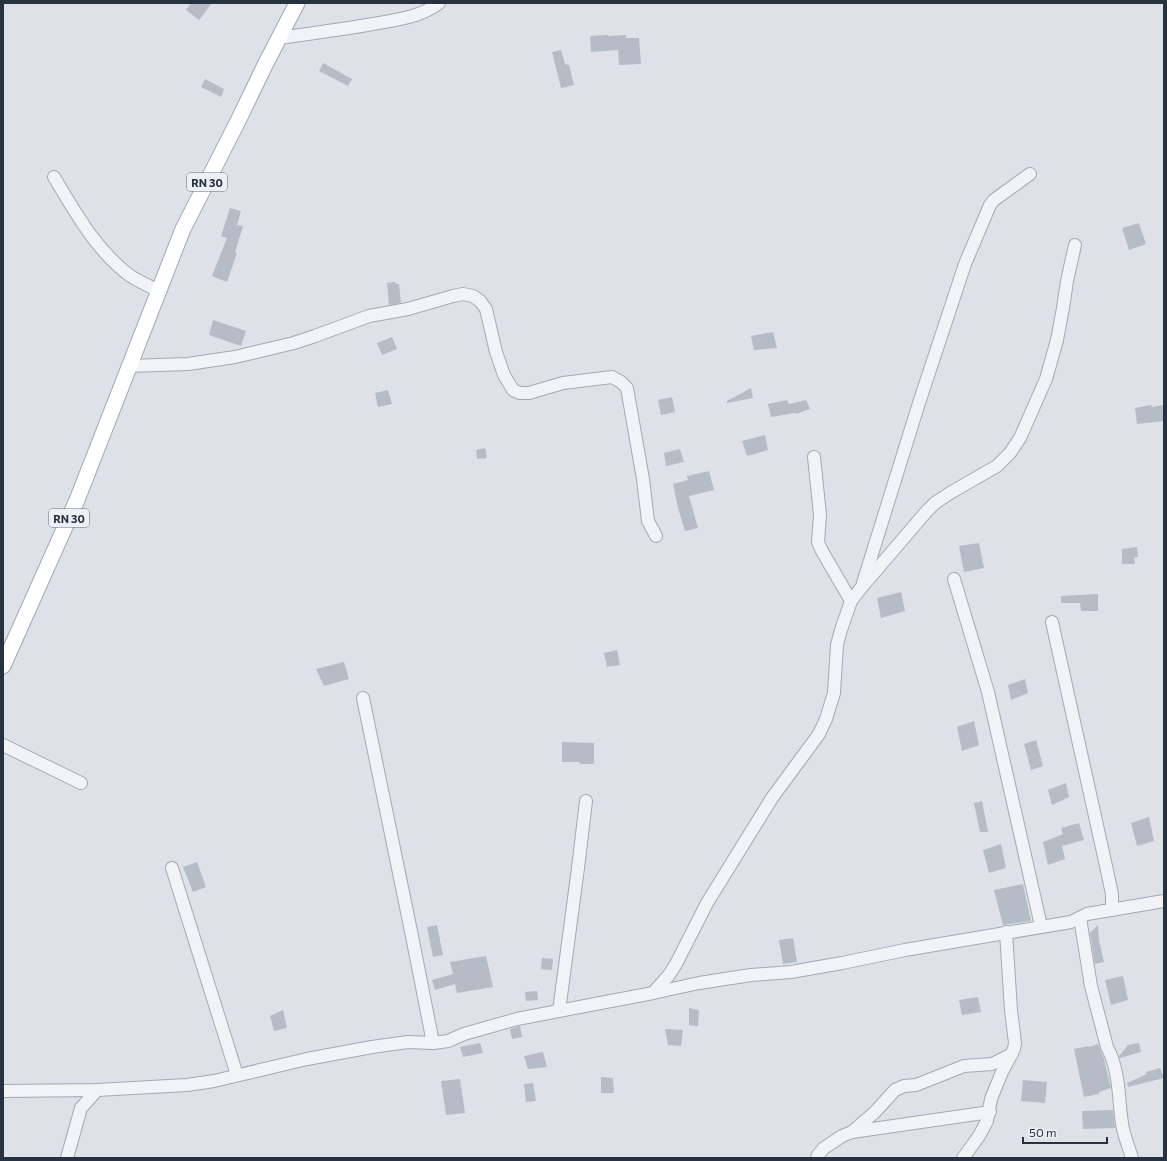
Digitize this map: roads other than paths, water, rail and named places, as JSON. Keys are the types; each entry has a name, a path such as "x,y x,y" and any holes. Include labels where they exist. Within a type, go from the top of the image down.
{"main road":[{"name":"RN 30","path":"3,666 78,500 183,229 278,38 297,3"}],"street":[{"path":"278,38 387,22 425,12 439,3"},
{"path":"861,588 919,403 965,264 990,205 994,200 1030,174"},
{"path":"54,177 97,243 117,265 130,276 159,291"},
{"path":"653,993 669,975 707,902 772,798 819,734 826,719 834,693 837,645 851,601 935,503 997,466 1010,453 1020,438 1046,379 1063,308 1075,245"},
{"path":"129,366 188,364 235,357 308,339 369,316 408,309 463,294 473,296 480,301 486,309 496,352 504,374 513,390 520,394 529,393 563,383 612,377 621,382 626,388 643,479 648,521 656,536"},
{"path":"814,457 820,515 818,542 851,601"},
{"path":"954,579 988,692 1041,926"},
{"path":"1052,622 1112,894 1112,910"},
{"path":"363,698 433,1043"},
{"path":"3,744 80,783"},
{"path":"558,1012 586,801"},
{"path":"172,868 237,1075"},
{"path":"3,1091 67,1089 97,1090 187,1085 307,1059 372,1047 408,1042 433,1043 448,1041 464,1034 516,1019 558,1012 699,983 751,975 792,972 905,950 1071,922 1087,914 1164,901"},
{"path":"1080,918 1091,986 1107,1048 1112,1056 1115,1066 1120,1095 1122,1124 1132,1158"},
{"path":"963,1158 988,1121 991,1099 1002,1072 1012,1054 1015,1043 1011,1010 1006,932"},
{"path":"852,1132 875,1112 895,1090 904,1086 916,1085 964,1066 992,1064 1012,1054"},
{"path":"67,1089 81,1108"},
{"path":"67,1158 81,1108 97,1090"},
{"path":"817,1158 824,1148 842,1136 852,1132 990,1112"}]}
